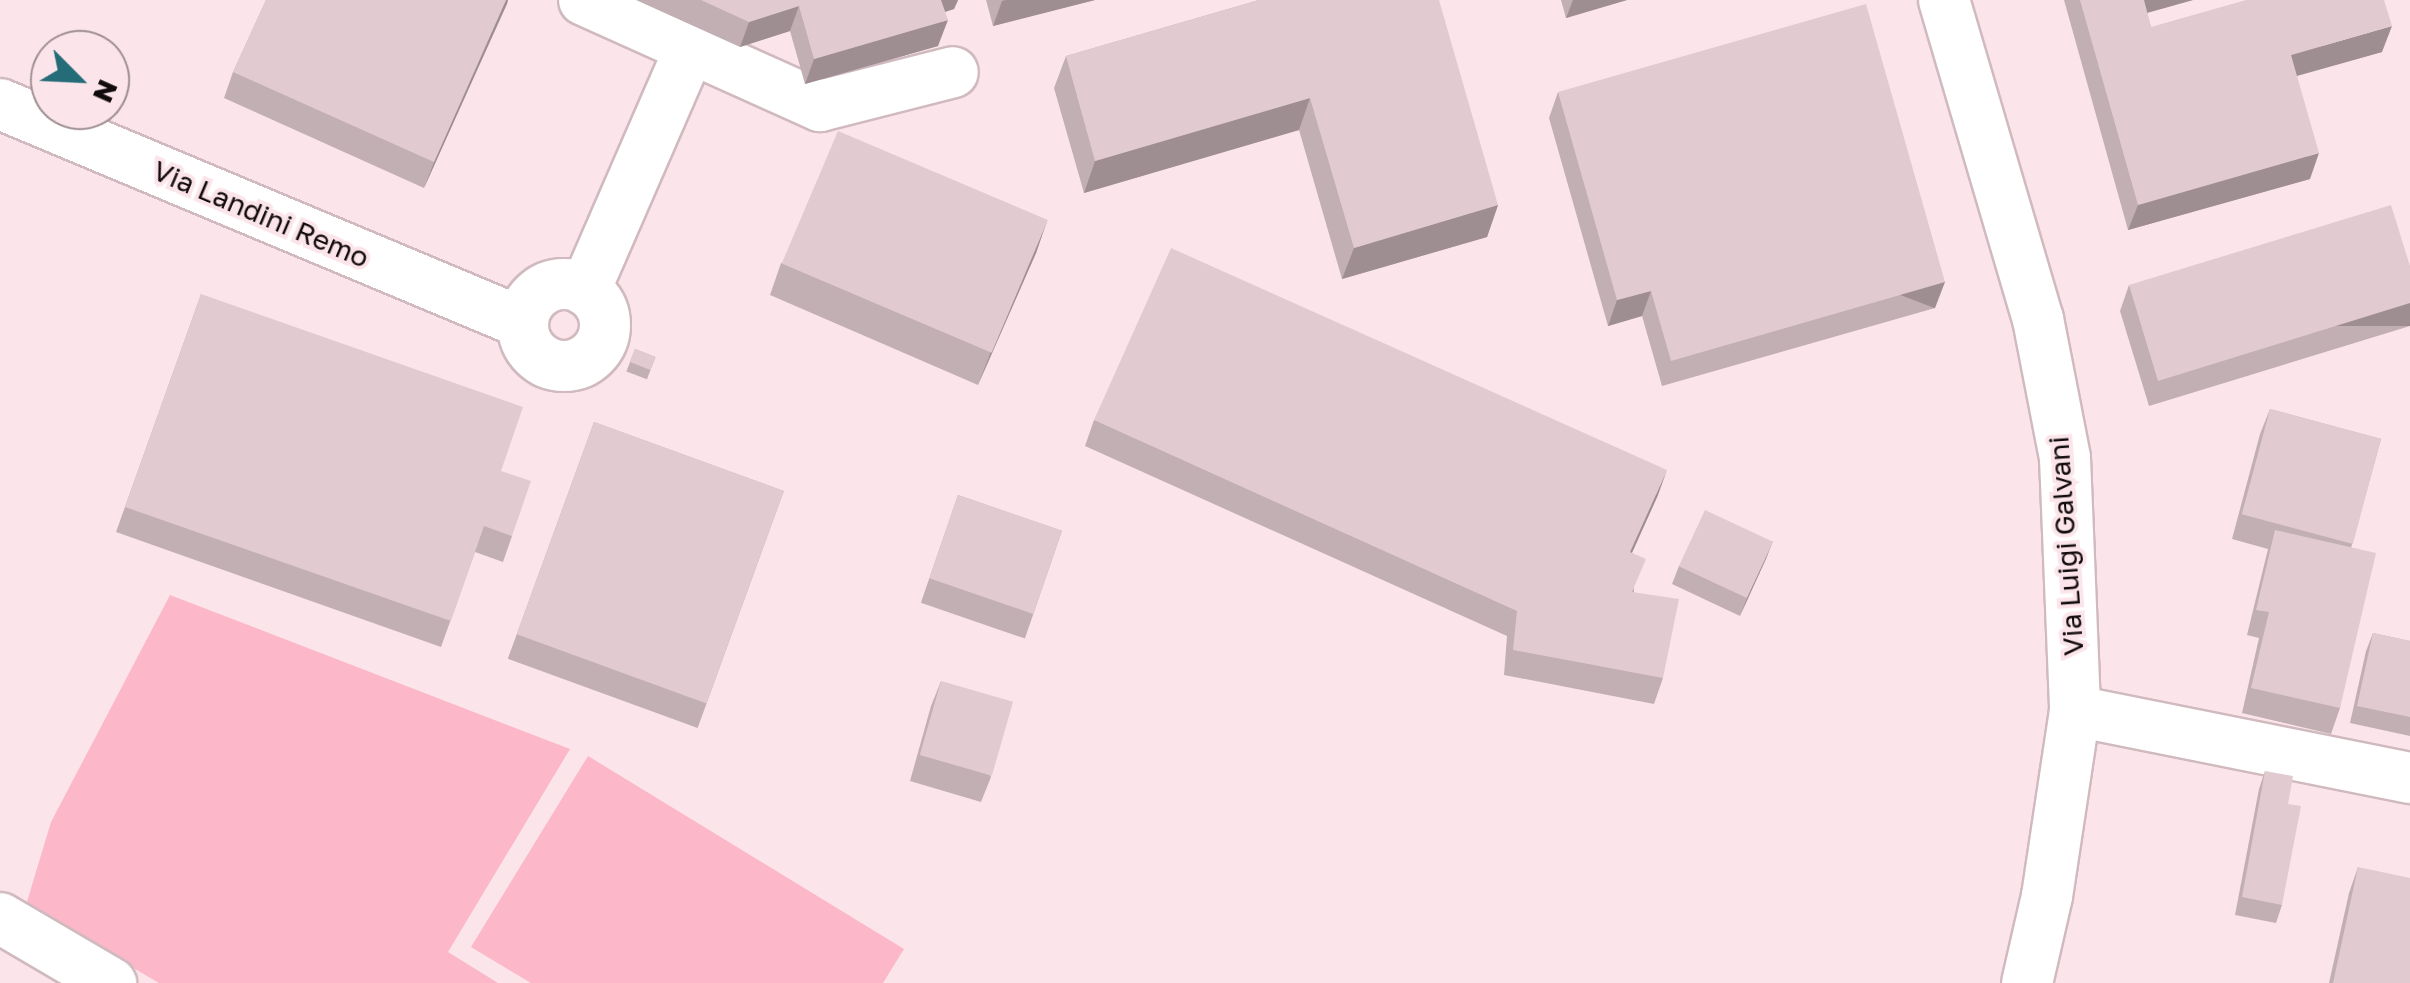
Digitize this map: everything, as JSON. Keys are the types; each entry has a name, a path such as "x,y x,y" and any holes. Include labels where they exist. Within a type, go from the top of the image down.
{"street":[{"path":"584,0 820,106 952,72"},
{"name":"Via Luigi Galvani","path":"1944,0 2038,319 2065,458 2075,711 2046,896 2027,983"},
{"path":"585,290 684,62"},
{"name":"Via Landini Remo","path":"0,104 523,322"},
{"path":"568,283 585,290 601,306 605,333 592,356 580,363 554,366 542,361 525,340 523,322 530,301 540,290 568,283"},
{"path":"2075,711 2410,778"},
{"path":"0,920 111,983"}],"shaded area":[{"path":"170,595 570,749 448,952 498,983 159,983 26,905 51,822"},
{"path":"588,756 904,949 883,983 531,983 471,947"}],"building":[{"path":"266,0 506,0 434,162 233,72"},
{"path":"701,0 941,0 948,20 814,59 799,6 749,22"},
{"path":"1259,0 1439,0 1498,205 1354,248 1310,98 1095,161 1066,56"},
{"path":"2080,0 2144,0 2151,27 2246,0 2384,0 2392,26 2291,55 2319,153 2138,205"},
{"path":"1866,4 1945,282 1671,361 1651,291 1617,300 1558,92"},
{"path":"838,131 1048,220 992,353 782,264"},
{"path":"2391,205 2410,266 2410,303 2158,381 2129,285"},
{"path":"1171,248 1667,470 1630,552 1646,559 1632,592 1679,599 1663,678 1513,650 1517,611 1094,420"},
{"path":"201,294 523,407 501,471 531,481 512,536 484,526 451,621 125,507"},
{"path":"635,349 656,357 651,370 630,362"},
{"path":"2270,409 2381,439 2353,544 2242,514"},
{"path":"594,422 784,491 707,703 517,634"},
{"path":"958,495 1062,531 1033,614 929,578"},
{"path":"1705,510 1773,542 1747,598 1679,566"},
{"path":"2275,530 2376,553 2340,708 2251,688 2269,612 2256,610"},
{"path":"2373,633 2410,641 2410,717 2357,706"},
{"path":"941,681 1013,702 992,776 920,755"},
{"path":"2265,771 2293,776 2288,804 2301,806 2282,905 2242,897"},
{"path":"2358,867 2410,878 2410,983 2333,983"}]}
